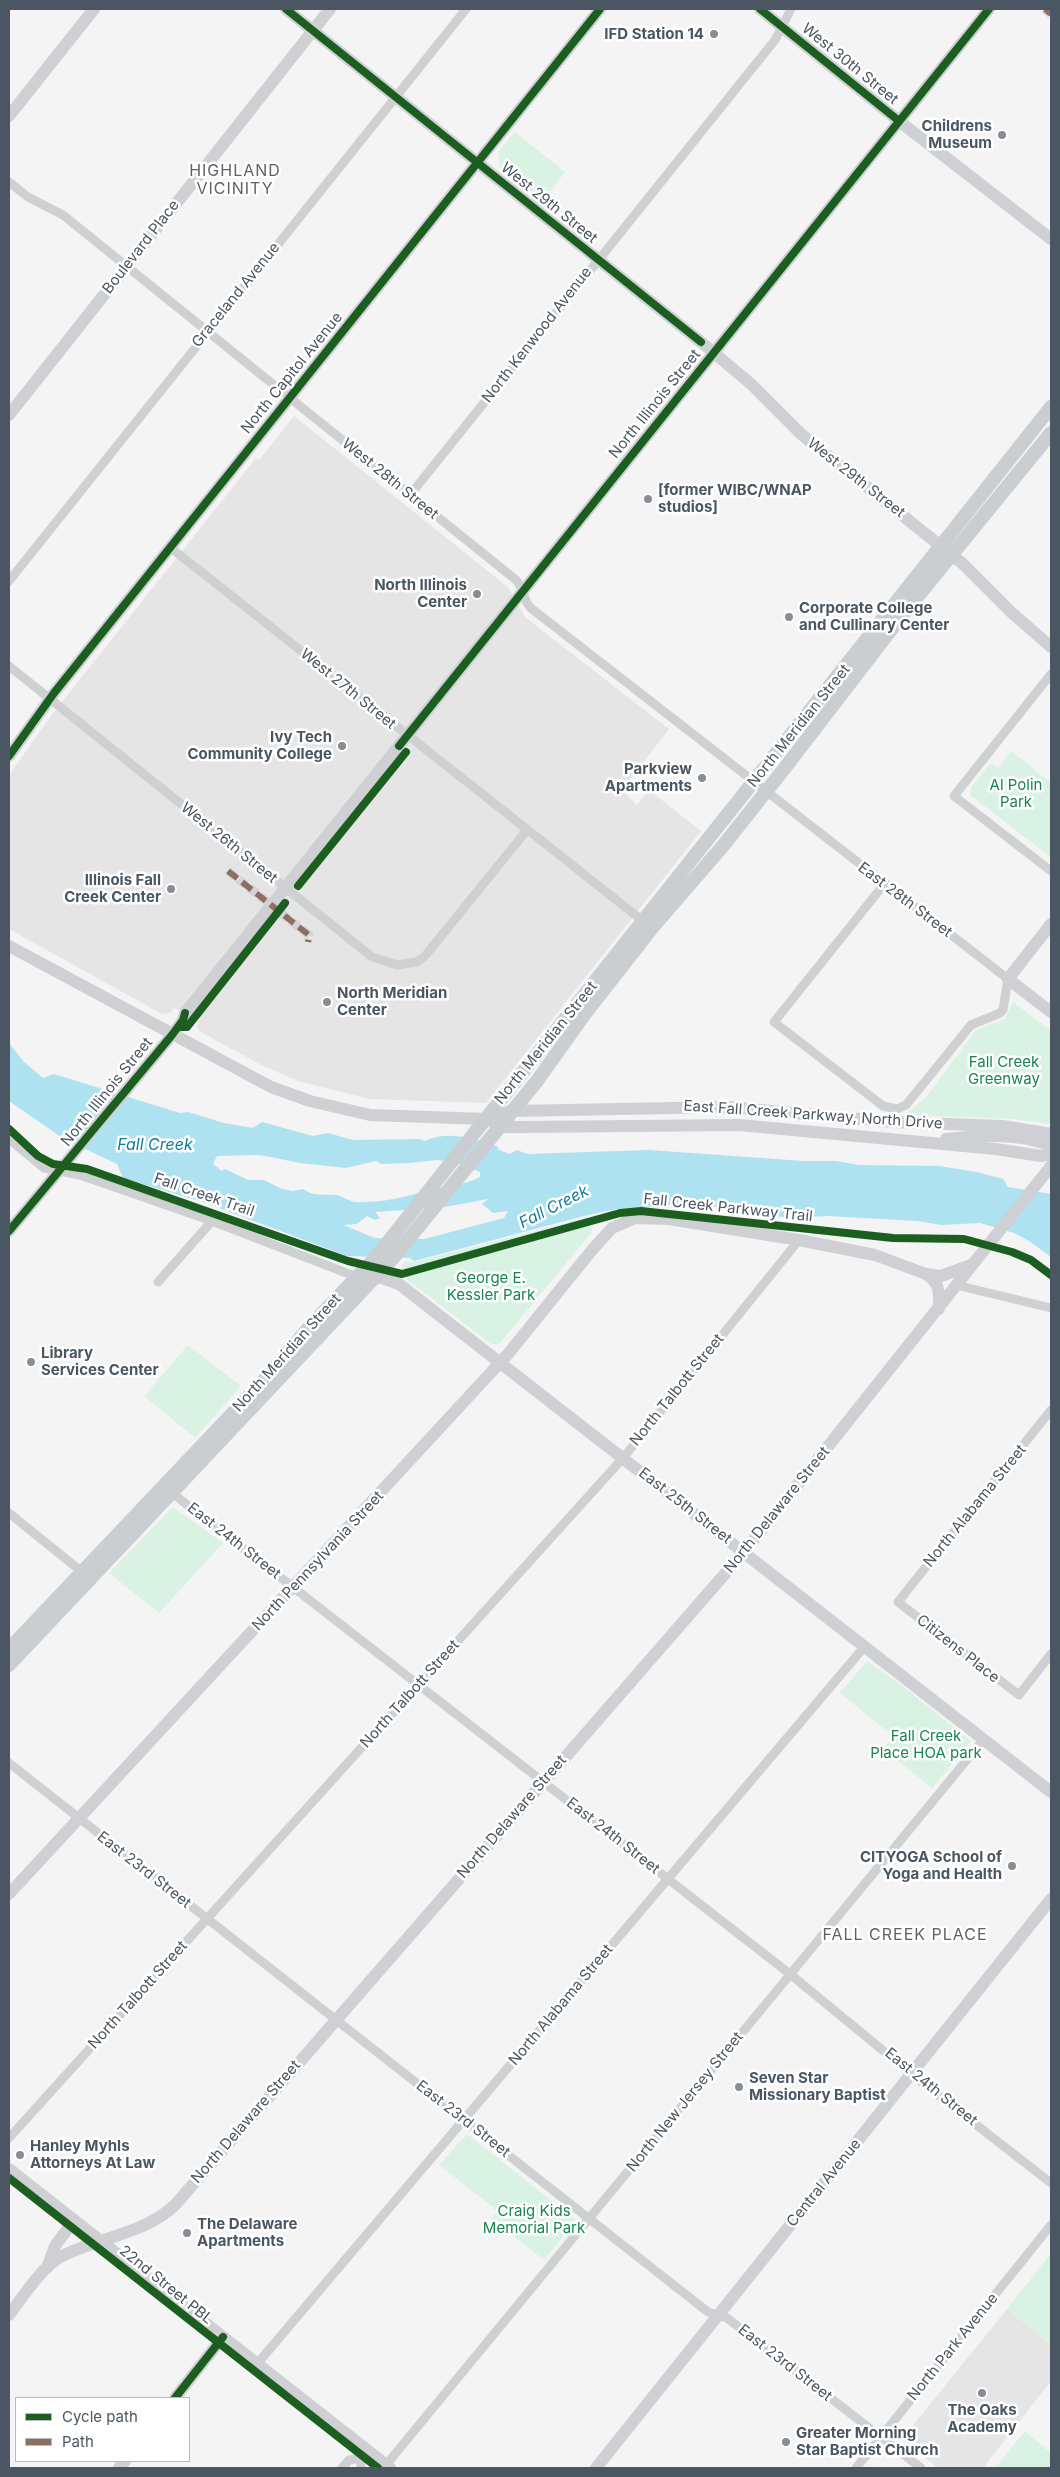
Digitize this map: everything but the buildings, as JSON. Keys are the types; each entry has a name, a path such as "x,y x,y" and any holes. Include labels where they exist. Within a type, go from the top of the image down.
{"main road":[{"path":"9,116 94,9"},
{"name":"West 29th Street","path":"286,9 714,353 751,384 801,434 947,550 1016,618 1051,647"},
{"name":"Boulevard Place","path":"9,415 330,9"},
{"name":"North Capitol Avenue","path":"9,756 50,699 600,9"},
{"name":"West 30th Street","path":"760,9 899,121 1051,239"},
{"name":"North Illinois Street","path":"9,1231 148,1064 183,1020 185,1013 284,888 989,9"},
{"name":"North Meridian Street","path":"9,1665 393,1258 558,1054 584,1015 760,787 947,550 1051,407"},
{"name":"North Meridian Street","path":"947,550 1051,433"},
{"name":"North Meridian Street","path":"9,1650 268,1376 312,1324 376,1257 643,921 760,787"},
{"path":"1008,979 1051,924"},
{"path":"9,946 270,1087 337,1108 387,1116 485,1119 494,1132"},
{"name":"East 28th Street","path":"1008,979 1051,1012"},
{"name":"East Fall Creek Parkway, North Drive","path":"485,1119 512,1111 728,1107 892,1122 1003,1126 1051,1134"},
{"name":"East Fall Creek Parkway, North Drive","path":"494,1132 720,1124 924,1142 1041,1156 1051,1154"},
{"path":"924,1142 982,1136 1018,1138 1051,1146"},
{"name":"North Delaware Street","path":"9,2315 48,2268 60,2258 147,2225 175,2205 744,1552 1047,1171"},
{"name":"North Pennsylvania Street","path":"9,1894 501,1362 603,1236 621,1223 641,1217 669,1219 799,1240"},
{"path":"799,1240 875,1255 926,1274 937,1284 939,1309"},
{"name":"North Delaware Street","path":"926,1274 941,1276 974,1262"},
{"name":"East 25th Street","path":"357,1276 376,1276 394,1281 501,1362 1051,1792"},
{"name":"Central Avenue","path":"596,2468 1051,1899"},
{"path":"9,2169 257,2364 364,2454 388,2467"},
{"path":"48,2268 54,2246 74,2220"},
{"path":"176,2397 223,2337"}],"street":[{"name":"Graceland Avenue","path":"9,581 206,332 466,9"},
{"name":"North Kenwood Avenue","path":"410,495 774,40 790,9"},
{"name":"West 28th Street","path":"9,182 28,197 63,215 516,580 526,604 760,787"},
{"name":"West 27th Street","path":"171,548 407,737 643,921"},
{"name":"West 26th Street","path":"9,666 372,958 388,964 408,965 417,962 434,947 527,830"},
{"path":"1051,674 954,796 1051,871"},
{"name":"East 28th Street","path":"760,787 1008,979"},
{"path":"885,884 774,1022 883,1106 893,1109 902,1107 912,1097 971,1025 1003,1010 1008,979"},
{"path":"9,1139 44,1168 80,1175 212,1221 357,1276"},
{"path":"158,1282 212,1221"},
{"name":"North Talbott Street","path":"9,2138 623,1458 799,1240"},
{"path":"956,1285 1051,1308"},
{"name":"North Alabama Street","path":"898,1602 1051,1410"},
{"name":"East 24th Street","path":"172,1493 790,1974 1051,2183"},
{"path":"9,1513 82,1572"},
{"name":"Citizens Place","path":"898,1602 1019,1695 1051,1654"},
{"name":"North Alabama Street","path":"257,2364 865,1646"},
{"name":"North New Jersey Street","path":"388,2467 984,1739"},
{"name":"East 23rd Street","path":"9,1763 708,2312 727,2318 921,2468"},
{"name":"North Park Avenue","path":"856,2468 1051,2225"},
{"path":"342,2468 349,2460 364,2454"},
{"path":"361,2468 364,2454"}],"shaded area":[{"name":"Ivy Tech Community College","path":"294,416 509,588 525,617 669,729 622,790 637,805 649,790 701,831 486,1103 369,1099 298,1081 263,1066 199,1031 197,1026 200,1019 174,1008 171,1012 162,1014 9,929 9,775 53,713 256,458 259,460"},
{"path":"1007,2309 1051,2345 1051,2381 983,2468 938,2468 902,2439"}],"green space":[{"path":"515,132 565,172 543,201 500,166 498,152"},
{"name":"Al Polin Park","path":"1011,751 1051,783 1051,857 970,795 971,787 991,763 998,768"},
{"name":"Fall Creek Greenway","path":"1013,1002 1051,1031 1051,1124 1014,1119 905,1115 927,1096 977,1029 1005,1019"},
{"name":"George E. Kessler Park","path":"589,1217 592,1232 499,1344 491,1344 408,1280 401,1271 403,1262 418,1261"},
{"path":"188,1345 241,1386 195,1438 144,1396"},
{"path":"173,1507 223,1543 159,1613 109,1573"},
{"name":"Fall Creek Place HOA park","path":"867,1661 905,1688 971,1741 932,1788 883,1749 893,1736 840,1693"},
{"name":"Craig Kids Memorial Park","path":"467,2134 576,2220 544,2260 491,2219 498,2211 439,2165"},
{"path":"1051,2253 1051,2345 1007,2309"},
{"path":"1025,2431 1051,2453 1051,2468 995,2468"}],"water":[{"name":"Fall Creek","path":"9,1043 24,1062 43,1078 54,1074 180,1113 188,1112 224,1123 253,1128 262,1122 313,1136 328,1133 353,1140 419,1139 425,1141 443,1136 452,1136 470,1138 497,1146 499,1150 510,1154 517,1150 527,1154 649,1150 804,1161 836,1161 859,1165 939,1166 977,1172 1003,1179 1008,1187 1051,1194 1051,1257 1014,1233 980,1223 941,1225 917,1221 828,1216 789,1218 689,1203 611,1210 414,1261 410,1258 347,1256 206,1203 123,1178 117,1164 64,1139 9,1101","holes":["260,1155 300,1163 346,1168 376,1161 382,1164 437,1160 453,1162 480,1172 480,1177 461,1184 393,1199 357,1202 336,1195 315,1194 303,1189 293,1191 282,1189 264,1180 248,1180 225,1169 222,1171 213,1164 217,1156","488,1199 482,1204 493,1213 508,1211 504,1218 424,1239 375,1238 343,1225 357,1224 367,1216 375,1220 380,1218 375,1212 445,1207"]}],"tunnel":[{"path":"1045,9 1051,14"},
{"path":"228,871 309,935 308,942"}],"marked path":[{"path":"1045,9 1051,14"},
{"path":"228,871 309,935 308,942"}],"cycle path":[{"path":"286,9 701,342"},
{"path":"9,756 54,693 600,9"},
{"path":"760,9 899,121"},
{"path":"399,746 989,9"},
{"path":"298,886 406,752"},
{"path":"180,1027 187,1027 285,903"},
{"path":"9,1231 172,1035 183,1020 185,1013"},
{"name":"Fall Creek Trail","path":"9,1129 38,1156 53,1164 87,1169 348,1261 402,1274 620,1213 641,1211 893,1238 964,1239 1012,1252 1031,1260 1051,1275"},
{"name":"22nd Street PBL","path":"9,2178 378,2468"},
{"path":"176,2397 223,2337"}],"place":[{"name":"IFD Station 14","path":"714,34"},
{"name":"Childrens Museum","path":"1002,135"},
{"name":"[former WIBC/WNAP studios]","path":"648,499"},
{"name":"North Illinois Center","path":"477,594"},
{"name":"Corporate College and Cullinary Center","path":"789,617"},
{"name":"Ivy Tech Community College","path":"342,746"},
{"name":"Parkview Apartments","path":"702,778"},
{"name":"Illinois Fall Creek Center","path":"171,889"},
{"name":"North Meridian Center","path":"327,1002"},
{"name":"Library Services Center","path":"31,1362"},
{"name":"CITYOGA School of Yoga and Health","path":"1012,1866"},
{"name":"Seven Star Missionary Baptist","path":"739,2087"},
{"name":"Hanley Myhls Attorneys At Law","path":"20,2155"},
{"name":"The Delaware Apartments","path":"187,2233"},
{"name":"The Oaks Academy","path":"982,2393"},
{"name":"Greater Morning Star Baptist Church","path":"786,2442"}],"district":[{"name":"HIGHLAND VICINITY","path":"235,180"},
{"name":"FALL CREEK PLACE","path":"905,1935"}]}
